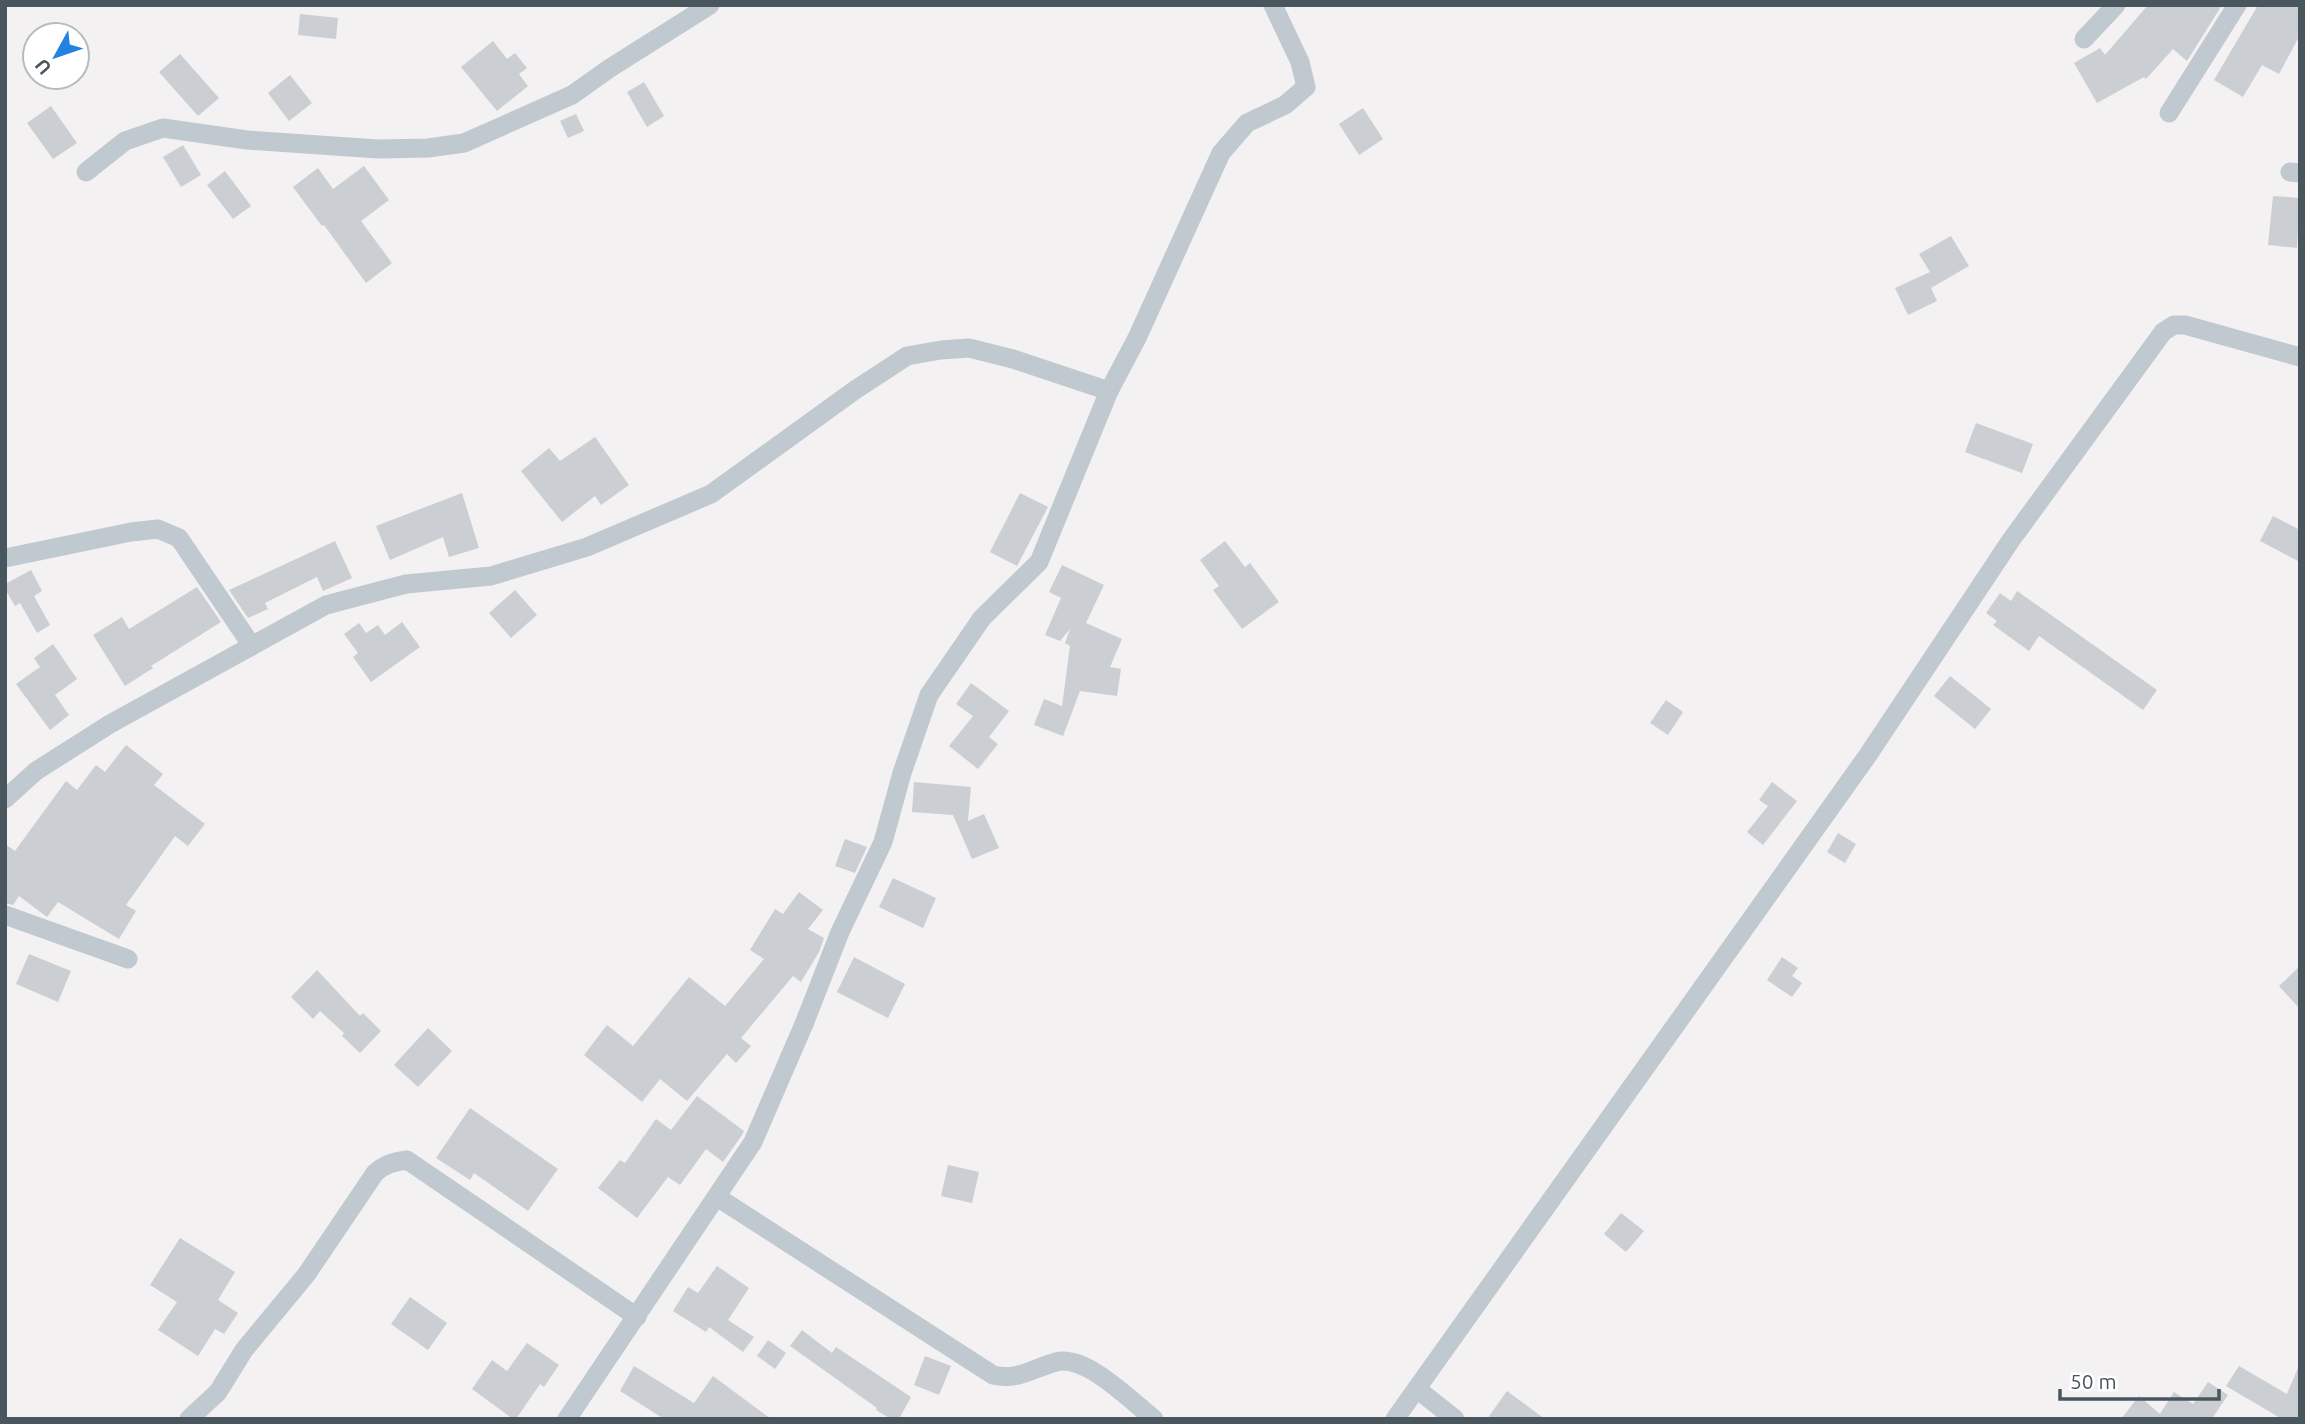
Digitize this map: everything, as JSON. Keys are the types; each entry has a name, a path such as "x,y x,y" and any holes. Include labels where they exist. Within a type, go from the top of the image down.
{"street":[{"path":"86,173 125,141 163,128 247,139 378,149 428,148 464,143 572,95 710,5"},
{"path":"567,1419 753,1142 840,932 883,842 902,773 929,695 982,618 1040,562 1109,391 1137,338 1221,153 1247,122 1285,105 1306,88 1300,62 1273,5"},
{"path":"2084,39 2116,5"},
{"path":"2169,113 2237,5"},
{"path":"1395,1419 1868,755 2011,540 2163,332 2174,325 2185,325 2300,357"},
{"path":"5,799 36,771 110,724 326,606 406,584 491,576 587,547 711,494 855,390 907,356 969,348 1026,363 1109,391"},
{"path":"5,558 158,529 179,538 252,646"},
{"path":"5,915 128,959"},
{"path":"189,1419 218,1392 244,1350 306,1275 375,1173 385,1164 393,1162 407,1160 637,1317"},
{"path":"718,1197 993,1375 1007,1378 1059,1361 1076,1361 1154,1419"},
{"path":"1417,1389 1455,1419"}],"building":[{"path":"2148,5 2222,5 2187,61 2173,49 2146,79 2144,77 2097,103 2074,63 2100,48 2105,55"},
{"path":"2258,5 2294,5 2300,9 2300,35 2279,74 2262,65 2243,97 2214,80"},
{"path":"300,14 338,18 336,39 298,35"},
{"path":"493,41 507,59 515,53 527,68 519,74 528,86 497,111 461,67"},
{"path":"180,54 219,98 198,116 159,72"},
{"path":"290,75 312,103 289,121 268,93"},
{"path":"644,82 664,116 647,127 627,92"},
{"path":"51,106 77,143 53,159 27,123"},
{"path":"1363,108 1383,139 1359,155 1339,124"},
{"path":"576,114 584,131 568,138 560,121"},
{"path":"183,145 201,175 181,187 163,157"},
{"path":"364,166 389,200 361,221 392,263 366,283 293,187 318,168 333,189"},
{"path":"225,171 251,206 233,219 207,185"},
{"path":"2273,196 2300,198 2297,248 2268,245"},
{"path":"1951,236 1969,266 1931,288 1937,301 1908,315 1895,288 1930,272 1919,254"},
{"path":"1976,423 2033,444 2022,473 1965,452"},
{"path":"595,437 629,485 601,505 595,496 562,522 521,471 549,448 560,461"},
{"path":"462,493 479,548 449,557 443,537 390,560 376,526"},
{"path":"1020,493 1048,507 1017,566 990,552"},
{"path":"2273,516 2300,530 2300,562 2260,541"},
{"path":"335,541 352,578 323,591 317,577 265,603 268,609 248,618 229,590"},
{"path":"1225,541 1245,567 1250,563 1279,602 1242,629 1213,590 1219,586 1200,560"},
{"path":"1062,565 1104,585 1086,623 1122,639 1110,667 1121,669 1117,696 1080,691 1063,736 1034,725 1044,699 1062,706 1070,646 1065,643 1070,629 1060,641 1045,635 1061,598 1049,592"},
{"path":"31,570 42,591 34,596 50,625 37,633 20,603 15,606 5,589 5,584"},
{"path":"197,587 221,622 151,666 153,668 125,686 93,635 122,617 129,629"},
{"path":"515,590 537,615 511,638 489,613"},
{"path":"2017,591 2157,690 2143,710 2039,636 2029,651 1993,625 1997,621 1986,613 2000,593 2011,601"},
{"path":"402,622 420,647 371,682 353,657 358,653 344,634 359,623 366,633 378,625 385,635"},
{"path":"53,644 77,679 55,695 69,715 50,730 16,684 40,667 34,658"},
{"path":"1950,676 1991,709 1975,729 1934,696"},
{"path":"971,683 1009,711 989,737 998,744 978,769 949,746 973,716 956,704"},
{"path":"1666,700 1683,712 1668,735 1650,723"},
{"path":"126,745 163,774 154,785 205,824 188,846 175,836 126,905 136,911 119,939 58,902 47,917 19,896 13,905 5,903 5,844 15,851 66,781 77,790 96,765 105,772"},
{"path":"914,782 971,787 968,821 984,814 999,848 972,859 953,815 912,812"},
{"path":"1772,782 1797,801 1763,845 1747,832 1768,806 1759,800"},
{"path":"1838,833 1856,844 1845,863 1827,852"},
{"path":"845,839 867,847 855,873 835,866"},
{"path":"893,878 936,898 923,928 879,907"},
{"path":"799,892 823,910 808,929 824,938 819,952 801,982 793,976 741,1038 751,1046 736,1063 727,1054 687,1101 660,1079 642,1102 584,1055 607,1025 633,1046 689,977 725,1006 764,959 750,950 775,909 783,914"},
{"path":"29,954 71,971 58,1002 16,984"},
{"path":"854,957 905,984 888,1018 837,992"},
{"path":"1782,957 1798,968 1792,976 1802,983 1792,997 1767,980"},
{"path":"2300,966 2300,1009 2279,986"},
{"path":"317,970 360,1016 363,1013 381,1031 360,1053 342,1036 344,1033 320,1011 313,1019 291,997"},
{"path":"428,1028 452,1051 418,1087 394,1065"},
{"path":"697,1096 744,1131 723,1162 706,1149 680,1185 668,1177 637,1218 598,1188 620,1160 625,1163 656,1119 671,1130"},
{"path":"470,1108 558,1169 528,1211 474,1173 470,1180 436,1158"},
{"path":"948,1165 979,1172 972,1203 941,1196"},
{"path":"1621,1213 1644,1231 1626,1252 1604,1234"},
{"path":"180,1238 235,1272 218,1300 238,1313 224,1334 215,1329 198,1356 158,1330 177,1302 150,1285"},
{"path":"717,1266 749,1288 728,1320 754,1337 743,1352 709,1327 706,1332 673,1311 688,1287 698,1293"},
{"path":"410,1297 447,1323 428,1350 391,1324"},
{"path":"802,1330 832,1353 836,1347 911,1397 899,1419 891,1419 876,1410 877,1408 790,1346"},
{"path":"768,1340 786,1353 775,1369 757,1356"},
{"path":"527,1343 559,1365 544,1387 540,1384 516,1419 513,1419 472,1389 492,1360 507,1371"},
{"path":"925,1356 951,1366 939,1395 914,1385"},
{"path":"2300,1363 2300,1419 2282,1419 2226,1386 2239,1366 2287,1394"},
{"path":"634,1366 694,1403 713,1376 771,1419 664,1419 620,1391"},
{"path":"2208,1382 2228,1395 2213,1417 2216,1419 2121,1419 2139,1396 2160,1414 2174,1392 2193,1404"},
{"path":"1507,1391 1545,1419 1487,1419"}]}
